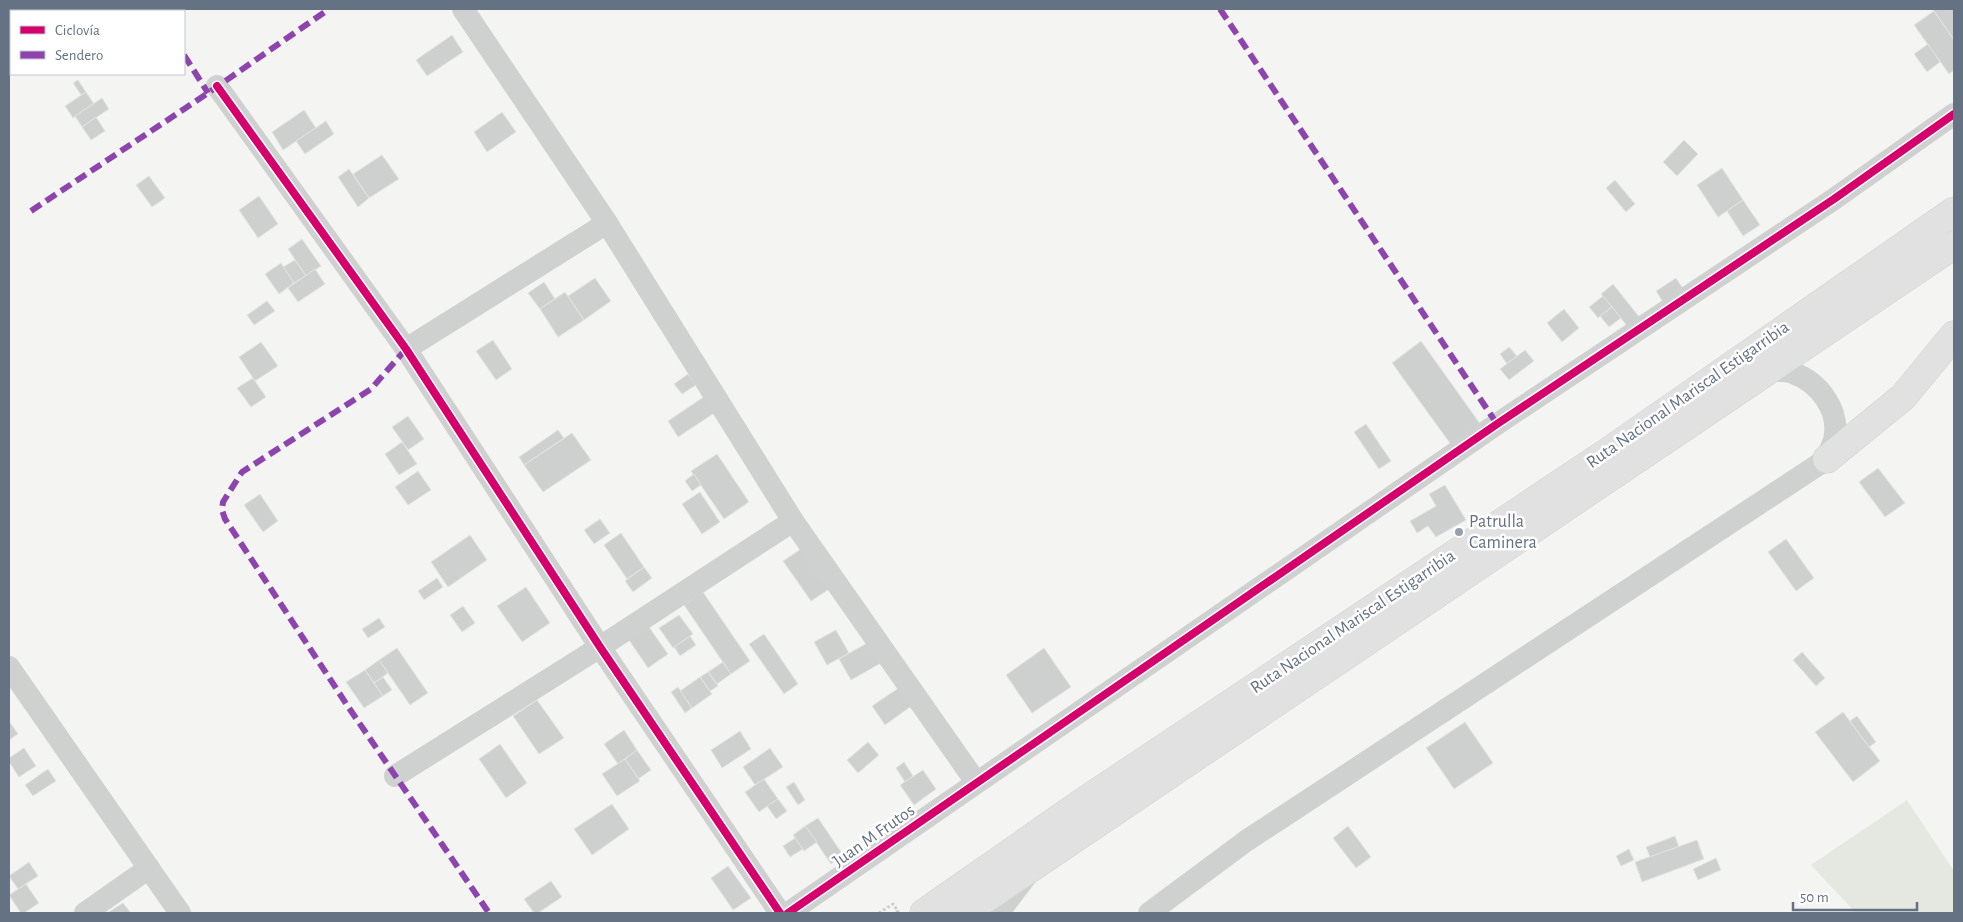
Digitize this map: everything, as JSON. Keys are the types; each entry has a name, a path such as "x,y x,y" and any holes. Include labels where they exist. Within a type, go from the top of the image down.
{"highway":[{"name":"Ruta Nacional Mariscal Estigarribia","path":"924,913 1083,802 1609,451 1954,211"},
{"name":"Ruta Nacional Mariscal Estigarribia","path":"964,913 1954,246"},
{"path":"1827,458 1903,397 1954,335"}],"street":[{"path":"463,9 607,223 793,521 976,782"},
{"path":"217,86 406,349 600,647 780,913"},
{"name":"Juan M Frutos","path":"788,913 1498,424 1834,198 1954,114"},
{"path":"406,349 607,223"},
{"path":"1149,913 1246,841 1827,458 1834,438 1834,417 1826,397 1811,381 1791,372 1769,371"},
{"path":"395,776 600,647 793,521"},
{"path":"9,667 180,913"},
{"path":"85,913 149,868"},
{"path":"1002,913 1002,908 1032,868"}],"path":[{"path":"879,913 893,904 898,911 894,913"}],"shaded area":[{"path":"1907,800 1954,871 1954,913 1856,913 1811,865"}],"building":[{"path":"1932,9 1954,9 1954,40 1934,11"},
{"path":"1934,11 1954,40 1954,70 1949,74 1914,25"},
{"path":"452,35 463,52 427,76 416,60"},
{"path":"1928,44 1940,62 1927,72 1914,54"},
{"path":"78,80 86,92 81,95 73,83"},
{"path":"86,92 94,104 73,118 65,106"},
{"path":"102,98 109,109 82,127 75,116"},
{"path":"304,110 316,128 283,150 272,132"},
{"path":"502,112 516,132 487,152 474,132"},
{"path":"96,117 105,131 91,140 82,127"},
{"path":"326,121 334,134 305,154 296,141"},
{"path":"1684,140 1698,154 1677,176 1663,162"},
{"path":"382,155 399,179 369,198 353,174"},
{"path":"1722,168 1743,200 1718,217 1697,185"},
{"path":"349,169 369,198 358,207 338,177"},
{"path":"149,176 165,198 152,207 136,185"},
{"path":"1615,180 1635,204 1626,212 1606,188"},
{"path":"259,196 278,224 258,238 239,210"},
{"path":"1743,200 1760,225 1743,236 1727,211"},
{"path":"302,239 321,266 306,276 288,249"},
{"path":"295,260 306,276 294,283 283,267"},
{"path":"281,263 294,283 279,294 265,274"},
{"path":"315,269 325,284 298,302 288,288"},
{"path":"595,278 611,301 584,320 568,296"},
{"path":"1676,278 1685,292 1665,305 1656,291"},
{"path":"544,282 555,299 540,309 528,293"},
{"path":"1613,284 1640,318 1628,327 1601,294"},
{"path":"565,292 584,320 558,337 540,309"},
{"path":"1603,296 1612,307 1598,318 1589,307"},
{"path":"267,301 275,311 254,325 247,315"},
{"path":"1612,307 1621,318 1609,327 1600,316"},
{"path":"1564,309 1579,328 1562,342 1547,323"},
{"path":"493,340 512,369 496,380 476,351"},
{"path":"1421,341 1481,425 1452,446 1392,363"},
{"path":"261,342 278,366 255,381 239,357"},
{"path":"1509,347 1517,356 1507,364 1500,354"},
{"path":"1525,350 1534,361 1509,380 1500,369"},
{"path":"688,374 696,385 682,394 674,384"},
{"path":"253,378 266,397 251,407 237,388"},
{"path":"708,394 719,410 678,437 668,421"},
{"path":"408,416 424,439 408,450 392,427"},
{"path":"1366,424 1391,461 1379,469 1354,432"},
{"path":"558,430 564,438 524,465 519,457"},
{"path":"572,433 591,460 543,492 524,465"},
{"path":"402,442 417,464 399,475 385,454"},
{"path":"717,454 749,502 724,519 691,471"},
{"path":"1878,468 1905,503 1885,517 1859,482"},
{"path":"418,471 431,490 408,505 395,487"},
{"path":"694,474 701,485 692,491 685,481"},
{"path":"1445,485 1466,520 1436,537 1428,526 1417,533 1410,521 1436,506 1429,494"},
{"path":"700,492 720,522 702,534 682,504"},
{"path":"260,494 278,521 263,532 244,505"},
{"path":"600,519 610,533 594,544 584,530"},
{"path":"621,533 644,567 627,579 604,545"},
{"path":"470,535 487,560 448,587 431,562"},
{"path":"1786,539 1814,578 1796,591 1768,552"},
{"path":"804,547 831,588 811,601 783,561"},
{"path":"644,567 652,578 633,592 625,581"},
{"path":"437,578 443,587 424,600 418,591"},
{"path":"526,587 550,623 522,642 497,606"},
{"path":"703,592 750,661 731,674 684,605"},
{"path":"463,606 475,623 462,632 450,615"},
{"path":"679,615 693,634 673,648 659,628"},
{"path":"379,618 385,627 368,638 362,629"},
{"path":"649,627 668,654 648,668 629,640"},
{"path":"836,630 849,653 827,665 814,642"},
{"path":"764,634 798,684 784,694 749,644"},
{"path":"690,636 696,645 680,656 674,647"},
{"path":"869,642 881,663 851,680 839,659"},
{"path":"397,648 428,693 410,705 379,660"},
{"path":"1044,648 1071,687 1032,713 1006,675"},
{"path":"1802,652 1825,678 1816,686 1793,660"},
{"path":"379,660 388,673 374,683 365,670"},
{"path":"723,662 731,674 717,684 708,672"},
{"path":"365,670 383,696 364,708 346,682"},
{"path":"708,672 718,686 710,691 700,677"},
{"path":"383,677 392,690 383,696 374,683"},
{"path":"700,677 712,694 692,708 680,691"},
{"path":"678,687 692,708 685,713 671,692"},
{"path":"900,687 913,705 885,725 872,706"},
{"path":"537,700 564,738 539,754 513,716"},
{"path":"1843,712 1880,761 1853,782 1815,732"},
{"path":"1857,716 1876,742 1869,747 1850,721"},
{"path":"9,721 18,734 9,740"},
{"path":"1465,722 1493,763 1454,789 1426,748"},
{"path":"624,730 637,750 618,764 604,744"},
{"path":"740,731 751,749 722,768 711,750"},
{"path":"868,742 879,755 858,773 847,760"},
{"path":"500,744 527,783 506,798 479,759"},
{"path":"24,748 36,766 19,777 9,762 9,758"},
{"path":"770,748 783,767 755,785 743,767"},
{"path":"637,750 651,770 638,779 625,759"},
{"path":"625,759 640,781 617,796 602,774"},
{"path":"904,762 913,776 905,782 896,768"},
{"path":"48,769 56,781 33,796 25,785"},
{"path":"923,770 936,789 914,805 900,785"},
{"path":"764,779 778,799 759,812 745,792"},
{"path":"794,782 805,800 798,805 786,787"},
{"path":"778,799 787,811 776,819 767,806"},
{"path":"612,804 629,829 592,855 574,829"},
{"path":"818,818 843,855 831,864 805,826"},
{"path":"805,826 817,842 804,851 793,835"},
{"path":"1348,826 1371,857 1356,868 1333,838"},
{"path":"1675,836 1679,847 1650,857 1646,847"},
{"path":"795,838 803,849 790,857 783,846"},
{"path":"1697,840 1704,859 1642,882 1635,862"},
{"path":"1629,849 1634,860 1621,866 1616,856"},
{"path":"1716,858 1721,870 1698,880 1693,869"},
{"path":"29,862 38,876 18,889 9,876"},
{"path":"728,866 751,898 733,910 711,878"},
{"path":"551,881 562,897 538,913 534,913 524,899"},
{"path":"26,884 39,903 21,913 9,895"},
{"path":"123,903 131,913 107,913"}],"marked path":[{"path":"31,211 208,93 329,9"},
{"path":"1220,9 1497,424"},
{"path":"185,57 208,93"},
{"path":"406,349 371,389 242,472 223,502 222,510 225,519 349,708 489,913"}],"cycle path":[{"path":"217,86 406,349 600,647 780,913"},
{"path":"788,913 1497,424 1834,199 1954,114"}],"place":[{"name":"Patrulla Caminera","path":"1459,532"}]}
